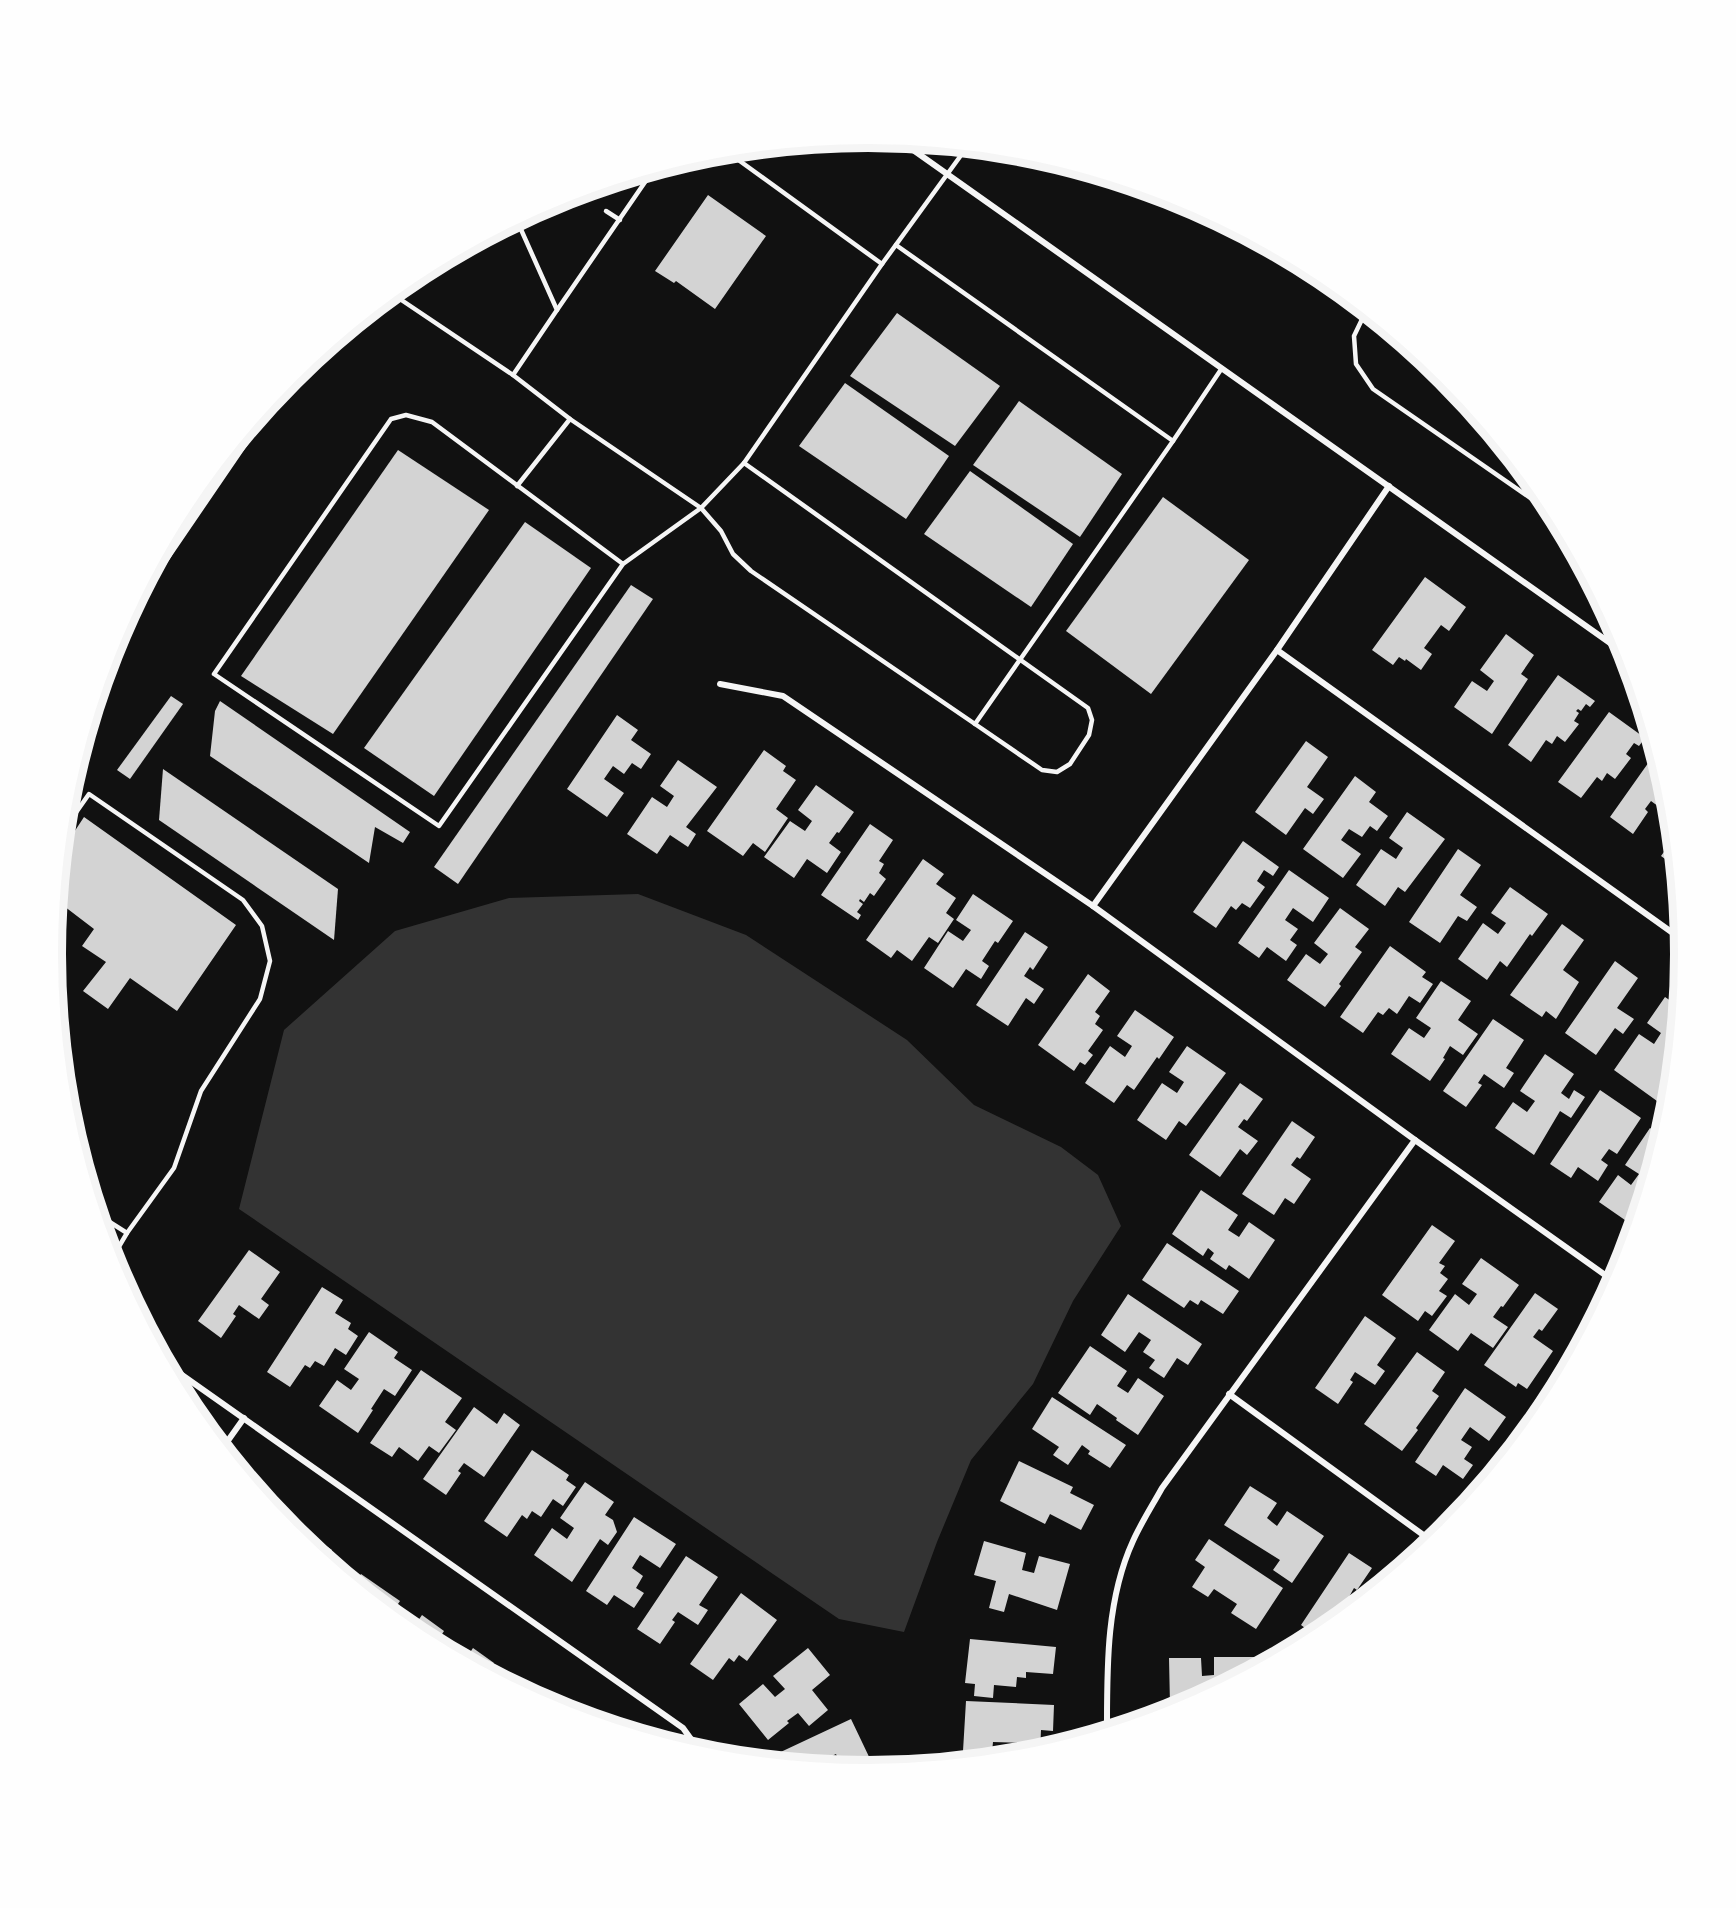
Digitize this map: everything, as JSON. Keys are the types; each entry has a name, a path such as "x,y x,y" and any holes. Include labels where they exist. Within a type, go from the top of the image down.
{"street":[{"path":"910,149 1613,645"},
{"path":"1093,906 1277,650 1389,486"},
{"path":"1277,650 1674,934"},
{"path":"720,684 783,696 1093,906 1607,1276"},
{"path":"1107,1724 1107,1665 1114,1599 1133,1542 1162,1488 1415,1140"},
{"path":"180,1373 682,1728 692,1740"},
{"path":"1229,1394 1425,1536"},
{"path":"226,1443 244,1418"}],"lane":[{"path":"623,564 432,422 406,415 391,419 214,674 439,826 623,564 701,508 744,463 882,264 963,153"},
{"path":"736,159 882,264"},
{"path":"513,375 648,178"},
{"path":"606,211 620,220"},
{"path":"520,227 557,310"},
{"path":"896,245 1173,441"},
{"path":"399,298 513,375 570,419 701,508 721,531 733,554 751,571 1042,770 1057,772 1070,764 1089,735 1092,720 1088,708 744,463"},
{"path":"1363,317 1354,336 1356,364 1373,389 1536,502"},
{"path":"975,724 1222,368"},
{"path":"517,486 570,419"},
{"path":"74,816 89,794 243,900 262,926 270,961 260,999 201,1091 174,1168 118,1249"},
{"path":"107,1220 127,1233"}],"shaded area":[{"path":"638,894 746,935 907,1040 974,1105 1061,1147 1098,1175 1121,1226 1073,1301 1033,1384 971,1460 937,1542 904,1632 839,1619 239,1209 284,1030 395,931 509,898"}],"building":[{"path":"708,195 766,236 715,309 676,281 674,283 655,271"},
{"path":"897,313 1000,386 955,446 850,376"},
{"path":"845,383 949,456 906,519 799,446"},
{"path":"1019,401 1122,474 1080,537 973,465"},
{"path":"398,450 489,510 333,734 241,676"},
{"path":"970,471 1073,544 1031,607 924,534"},
{"path":"1163,497 1249,560 1151,694 1066,631"},
{"path":"525,522 591,568 434,796 364,748"},
{"path":"1425,577 1466,607 1449,631 1441,625 1424,648 1432,654 1421,670 1406,659 1405,661 1399,657 1393,665 1372,650"},
{"path":"631,585 653,599 458,884 434,867"},
{"path":"1506,634 1534,655 1521,674 1528,679 1492,734 1454,707 1472,681 1487,691 1494,681 1480,670"},
{"path":"1558,675 1595,701 1590,707 1586,704 1581,711 1578,709 1576,711 1579,713 1574,721 1579,724 1565,742 1557,736 1552,744 1546,740 1531,762 1508,745"},
{"path":"171,696 183,704 130,779 117,770"},
{"path":"220,701 410,832 403,843 375,827 369,863 210,756 215,711"},
{"path":"1609,712 1645,738 1639,746 1634,743 1626,754 1631,758 1615,779 1607,773 1602,781 1597,777 1581,798 1558,782"},
{"path":"617,715 638,730 631,740 651,754 641,769 632,763 624,774 613,766 604,779 624,793 607,817 567,789"},
{"path":"1306,741 1328,757 1307,787 1324,799 1313,814 1305,808 1286,835 1255,812"},
{"path":"764,750 786,766 783,771 796,780 776,809 788,818 765,852 753,843 743,856 707,831"},
{"path":"678,760 717,787 686,827 696,834 688,847 670,835 657,854 627,834 652,797 667,807 674,796 660,786"},
{"path":"1650,760 1661,808 1651,801 1645,809 1648,812 1633,834 1610,817"},
{"path":"163,769 338,889 334,940 159,820"},
{"path":"1355,776 1376,792 1369,802 1388,816 1377,831 1370,826 1362,837 1349,829 1341,840 1361,854 1343,878 1303,849"},
{"path":"816,785 854,812 829,843 841,852 827,873 807,859 794,878 764,857 790,821 805,831 812,821 798,810"},
{"path":"1407,812 1445,839 1405,892 1398,887 1385,906 1356,885 1381,849 1396,859 1403,848 1389,838"},
{"path":"84,817 236,925 177,1011 130,978 108,1009 83,991 106,962 82,946 94,929 63,905 70,839"},
{"path":"870,824 893,840 879,861 884,864 879,873 886,879 874,896 870,893 864,902 860,899 859,901 863,904 857,912 861,915 858,920 821,895"},
{"path":"1243,841 1279,867 1273,876 1264,870 1257,881 1265,887 1250,908 1242,903 1236,910 1231,906 1216,928 1193,912"},
{"path":"1668,847 1669,862 1661,856"},
{"path":"1458,849 1481,865 1460,895 1477,907 1467,921 1458,916 1440,943 1409,922"},
{"path":"923,859 944,874 936,884 956,898 946,913 954,919 938,943 929,937 912,961 897,950 891,958 866,940"},
{"path":"1289,870 1329,898 1313,922 1293,908 1285,920 1298,929 1290,940 1297,945 1286,961 1267,947 1259,958 1238,943"},
{"path":"1510,887 1548,914 1532,936 1530,934 1507,967 1500,961 1487,980 1458,959 1483,923 1498,934 1506,923 1491,913"},
{"path":"973,894 1013,921 998,943 995,941 982,961 989,966 981,979 966,969 953,988 924,968 948,931 963,941 971,930 956,920"},
{"path":"1340,908 1369,929 1355,947 1362,952 1325,1007 1287,980 1306,954 1320,964 1328,954 1314,943"},
{"path":"1562,924 1584,940 1563,970 1579,982 1556,1019 1546,1011 1542,1017 1510,995"},
{"path":"1025,932 1048,947 1033,970 1030,967 1024,976 1044,989 1034,1004 1026,998 1008,1026 976,1005"},
{"path":"1390,946 1426,972 1422,977 1433,984 1420,1003 1409,996 1397,1014 1389,1008 1383,1015 1378,1012 1363,1033 1340,1017"},
{"path":"1615,961 1638,978 1617,1008 1634,1019 1623,1034 1615,1028 1596,1055 1565,1033"},
{"path":"1088,974 1110,991 1095,1012 1100,1016 1095,1024 1103,1030 1088,1051 1093,1055 1085,1065 1080,1062 1074,1071 1038,1045"},
{"path":"1441,981 1471,1001 1458,1020 1478,1034 1463,1055 1450,1046 1443,1058 1445,1059 1430,1081 1391,1054 1409,1028 1424,1038 1431,1028 1416,1018"},
{"path":"1665,997 1673,1002 1668,1059 1662,1094 1657,1101 1614,1070 1639,1034 1654,1044 1661,1033 1647,1023"},
{"path":"1135,1010 1174,1037 1134,1090 1127,1085 1114,1103 1085,1083 1110,1046 1125,1057 1132,1046 1117,1036"},
{"path":"1493,1019 1524,1040 1506,1068 1514,1073 1504,1088 1484,1074 1478,1083 1482,1085 1466,1107 1443,1091"},
{"path":"1187,1046 1226,1073 1186,1126 1179,1121 1166,1140 1137,1120 1162,1083 1177,1093 1184,1082 1169,1072"},
{"path":"1545,1054 1574,1074 1561,1093 1569,1099 1574,1090 1585,1097 1571,1118 1560,1111 1534,1155 1495,1128 1513,1102 1527,1112 1535,1101 1520,1091"},
{"path":"1240,1083 1263,1099 1247,1121 1244,1119 1238,1127 1258,1141 1247,1155 1240,1149 1220,1177 1189,1155"},
{"path":"1600,1090 1641,1118 1617,1154 1609,1149 1601,1160 1608,1165 1598,1181 1578,1167 1571,1178 1550,1164"},
{"path":"1292,1121 1315,1137 1300,1159 1297,1157 1291,1165 1311,1179 1294,1204 1285,1198 1274,1215 1242,1194"},
{"path":"1650,1128 1654,1131 1628,1222 1599,1202 1618,1175 1631,1185 1639,1174 1625,1165"},
{"path":"1201,1190 1238,1215 1228,1230 1239,1237 1249,1222 1275,1240 1249,1279 1229,1265 1226,1270 1210,1259 1214,1253 1208,1248 1203,1256 1172,1234"},
{"path":"1432,1225 1455,1241 1439,1263 1445,1266 1440,1273 1448,1279 1439,1291 1447,1296 1432,1316 1425,1311 1418,1321 1382,1295"},
{"path":"1167,1243 1239,1291 1223,1314 1201,1300 1198,1305 1190,1300 1184,1308 1142,1280"},
{"path":"249,1250 280,1272 261,1299 269,1305 259,1319 239,1305 233,1314 236,1316 221,1338 198,1321"},
{"path":"1481,1258 1519,1285 1493,1317 1508,1327 1493,1348 1471,1333 1458,1351 1429,1330 1455,1294 1469,1305 1477,1294 1462,1284"},
{"path":"322,1287 343,1300 335,1313 351,1323 348,1329 358,1336 346,1355 335,1348 324,1366 315,1361 310,1368 305,1365 290,1387 267,1372"},
{"path":"1535,1293 1558,1309 1542,1331 1539,1329 1533,1337 1553,1351 1527,1389 1518,1383 1516,1387 1484,1365"},
{"path":"1128,1294 1202,1344 1188,1365 1177,1358 1164,1378 1149,1368 1155,1360 1143,1352 1151,1340 1139,1332 1125,1352 1101,1335"},
{"path":"1365,1316 1396,1338 1377,1365 1385,1371 1375,1385 1355,1372 1350,1380 1353,1382 1338,1404 1315,1388"},
{"path":"369,1332 398,1352 394,1358 412,1370 395,1396 384,1389 358,1433 319,1406 337,1380 351,1390 359,1379 344,1369"},
{"path":"1090,1346 1127,1371 1117,1386 1128,1393 1138,1378 1164,1396 1138,1435 1097,1404 1090,1415 1058,1393"},
{"path":"1417,1352 1445,1372 1432,1391 1439,1396 1402,1451 1364,1424"},
{"path":"1564,1360 1539,1402 1537,1404 1534,1402"},
{"path":"421,1370 462,1398 445,1422 456,1430 439,1453 429,1446 418,1461 399,1447 392,1457 370,1443"},
{"path":"1465,1388 1506,1417 1489,1441 1470,1427 1461,1440 1472,1447 1464,1459 1473,1465 1463,1479 1443,1465 1436,1476 1415,1462"},
{"path":"1052,1397 1126,1445 1110,1468 1088,1454 1090,1451 1082,1445 1068,1465 1053,1455 1059,1447 1032,1429"},
{"path":"474,1407 497,1424 504,1413 520,1425 484,1477 464,1463 458,1471 461,1473 446,1495 423,1479"},
{"path":"1518,1428 1519,1429 1494,1462"},
{"path":"532,1450 569,1475 566,1480 576,1487 563,1506 553,1499 541,1517 532,1511 527,1519 522,1515 507,1537 484,1521"},
{"path":"1019,1461 1073,1487 1070,1493 1094,1505 1081,1530 1050,1514 1045,1524 1000,1501"},
{"path":"585,1482 614,1502 605,1515 613,1520 617,1532 608,1545 600,1539 572,1582 534,1555 552,1528 567,1539 574,1528 560,1518"},
{"path":"1250,1486 1277,1503 1267,1518 1277,1526 1287,1511 1324,1536 1292,1583 1273,1570 1280,1560 1224,1525"},
{"path":"634,1517 676,1544 660,1568 640,1555 632,1568 643,1576 636,1588 644,1593 634,1608 614,1595 607,1605 586,1591"},
{"path":"309,1534 332,1550 329,1554"},
{"path":"1209,1539 1283,1588 1256,1629 1231,1613 1237,1604 1214,1589 1208,1597 1192,1587 1205,1567 1195,1560"},
{"path":"984,1541 1026,1553 1022,1570 1034,1573 1039,1556 1070,1564 1057,1610 1009,1594 1004,1612 989,1608 996,1581 974,1575"},
{"path":"1349,1553 1372,1568 1357,1590 1354,1588 1349,1597 1352,1599 1308,1630 1301,1625"},
{"path":"686,1556 718,1577 699,1605 708,1610 698,1625 678,1612 672,1620 675,1622 660,1644 637,1629"},
{"path":"361,1574 400,1601 396,1607 358,1578"},
{"path":"741,1593 777,1620 747,1661 739,1655 734,1662 729,1658 713,1680 690,1664"},
{"path":"422,1615 444,1631 440,1637 417,1623"},
{"path":"970,1639 1056,1647 1053,1674 1026,1672 1026,1678 1017,1677 1016,1687 994,1685 993,1698 974,1696 975,1684 965,1683"},
{"path":"473,1648 494,1663 491,1666 469,1654"},
{"path":"808,1648 830,1675 812,1690 828,1710 809,1726 798,1713 768,1740 739,1704 763,1684 775,1697 785,1689 773,1676"},
{"path":"1214,1657 1259,1657 1225,1677 1170,1702 1169,1658 1201,1658 1202,1676 1214,1675"},
{"path":"966,1701 1054,1705 1053,1731 1041,1730 1040,1741 1022,1746 1022,1743 993,1742 992,1751 963,1751"},
{"path":"851,1719 871,1760 838,1759 836,1754 825,1759 774,1755"}]}
